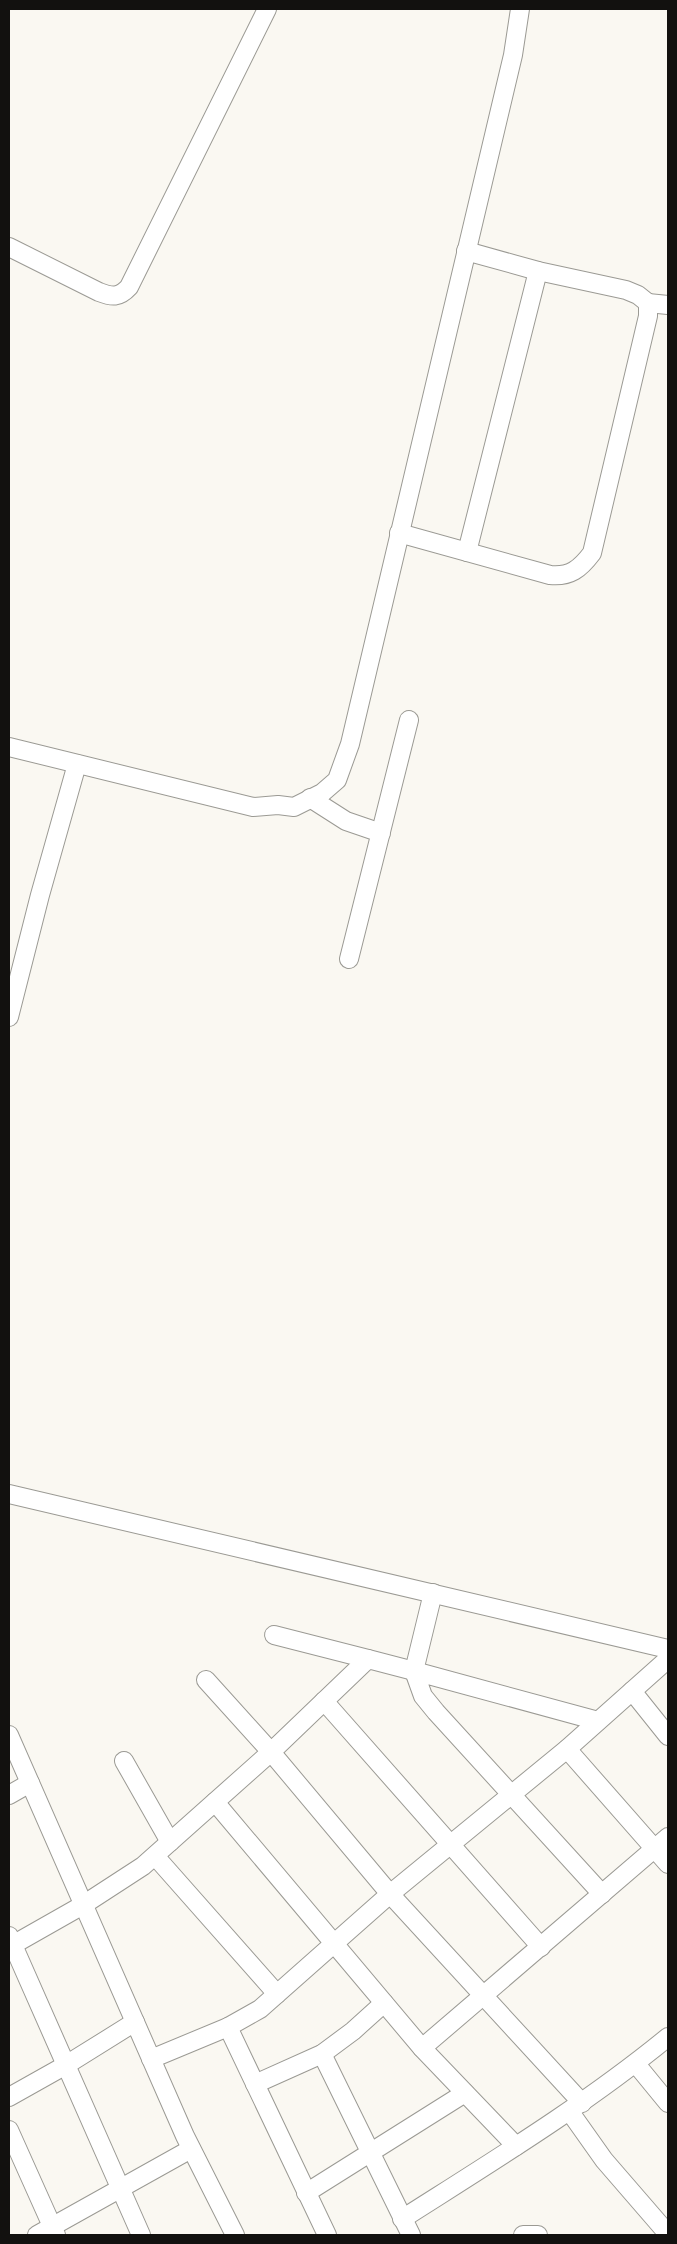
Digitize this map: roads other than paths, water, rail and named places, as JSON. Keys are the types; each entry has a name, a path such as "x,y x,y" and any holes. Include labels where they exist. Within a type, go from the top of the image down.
{"street":[{"path":"9,247 99,292 111,297 121,295 129,287 267,9"},
{"path":"9,747 253,807 278,805 294,807 322,793 337,780 350,744 512,55 521,9"},
{"path":"466,251 538,271 626,290 638,295 648,303 668,305"},
{"path":"467,552 538,271"},
{"path":"399,533 550,575 564,576 583,564 592,553 648,316 648,303"},
{"path":"349,959 409,720"},
{"path":"9,1017 40,895 77,764"},
{"path":"310,798 346,821 381,833"},
{"path":"9,1494 668,1648"},
{"path":"433,1593 414,1671 423,1696 602,1894"},
{"path":"274,1635 414,1671 598,1722"},
{"path":"141,2235 10,1943 83,1905 143,1866 271,1752 368,1659"},
{"path":"151,2059 228,2027 260,2009 390,1894 567,1749 668,1659"},
{"path":"206,1680 271,1752 390,1894 484,1995 576,2107 604,2160 668,2234"},
{"path":"632,1691 668,1736"},
{"path":"324,1702 541,1947"},
{"path":"9,1735 191,2149 235,2235"},
{"path":"567,1749 668,1864"},
{"path":"124,1761 170,1842"},
{"path":"9,1795 30,1783"},
{"path":"215,1802 336,1943 422,2048 516,2146"},
{"path":"422,2048 668,1837"},
{"path":"155,1856 277,1994"},
{"path":"255,2084 322,2054 353,2031 384,2003"},
{"path":"9,2097 66,2065 135,2022"},
{"path":"228,2027 327,2235"},
{"path":"402,2219 576,2107 636,2064 668,2037"},
{"path":"322,2054 411,2235"},
{"path":"636,2064 668,2103"},
{"path":"306,2193 465,2093"},
{"path":"9,2130 48,2232 191,2149"},
{"path":"523,2235 538,2235"}]}
